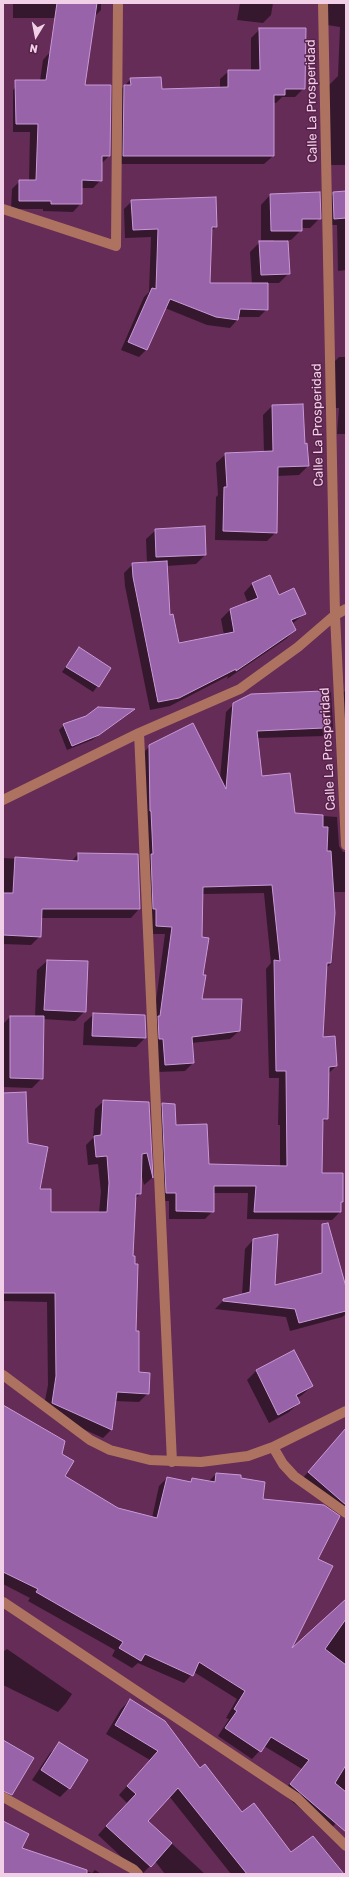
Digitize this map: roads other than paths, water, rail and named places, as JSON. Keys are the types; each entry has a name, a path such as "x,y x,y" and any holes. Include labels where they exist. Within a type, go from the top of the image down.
{"street":[{"path":"3,209 116,246 118,3"},
{"name":"Calle La Prosperidad","path":"323,3 335,616 346,845"},
{"path":"3,800 139,733 240,690 346,609"},
{"path":"139,733 172,1462"},
{"path":"3,1375 90,1440 110,1450 129,1456 172,1462 225,1460 248,1456 273,1447 346,1411"},
{"path":"273,1447 283,1464 294,1476 346,1513"},
{"path":"3,1602 297,1798 346,1846"},
{"path":"3,1797 133,1869 138,1874"}]}
